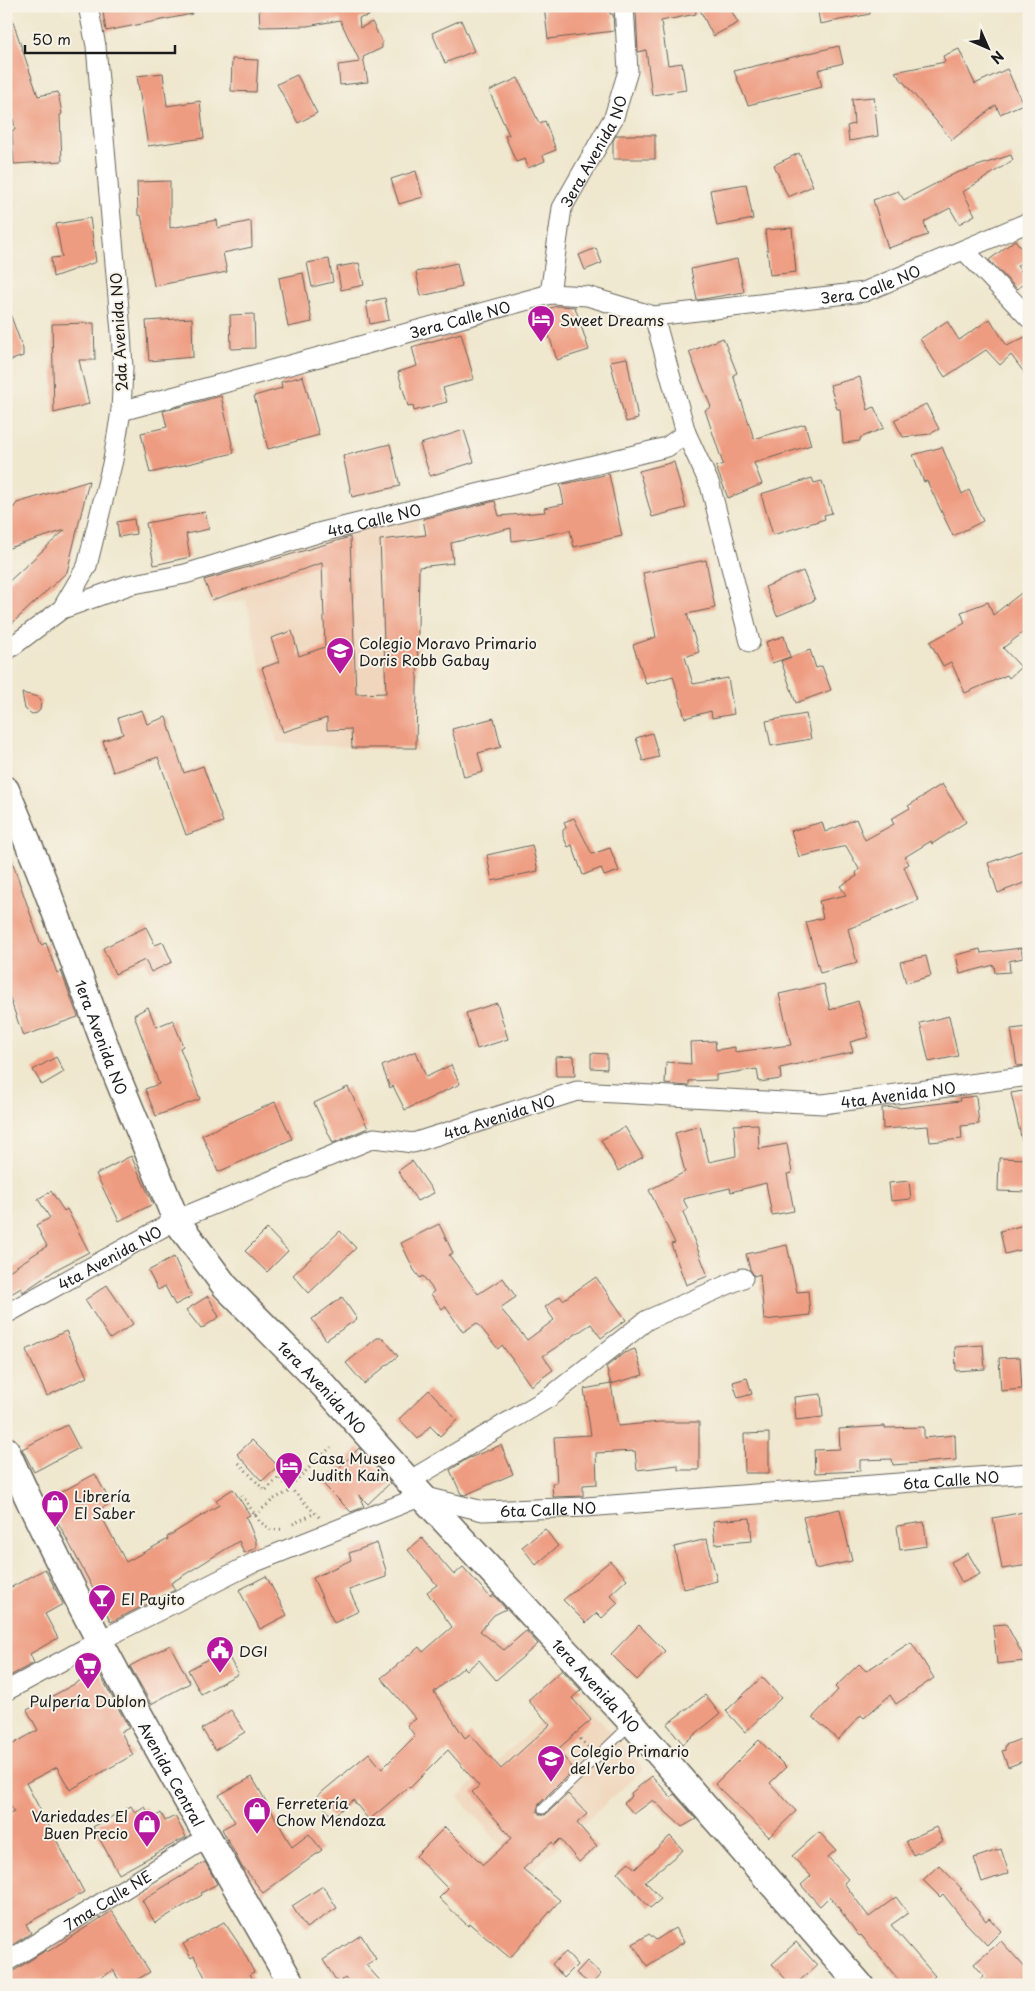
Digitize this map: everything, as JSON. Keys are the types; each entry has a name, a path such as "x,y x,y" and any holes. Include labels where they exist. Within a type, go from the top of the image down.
{"street":[{"name":"2da Avenida NO","path":"6,651 62,609 87,566 113,460 121,411 123,368 121,332 96,46 88,6"},
{"name":"3era Avenida NO","path":"550,294 562,208 614,117 628,71 624,6"},
{"name":"3era Calle NO","path":"121,411 550,294 587,296 654,316 864,292 1029,222"},
{"path":"964,250 1029,318"},
{"path":"654,316 686,434 710,485 750,642"},
{"name":"4ta Calle NO","path":"62,609 129,585 185,574 318,533 667,447 686,434"},
{"name":"1era Avenida NO","path":"6,790 39,869 116,1074 176,1220 225,1286 324,1386 415,1488 632,1723 860,1985"},
{"name":"4ta Avenida NO","path":"6,1314 176,1220 374,1138 412,1143 577,1091 823,1104 1029,1076"},
{"path":"6,1691 99,1641 253,1563 415,1488 550,1397 648,1320 743,1278"},
{"name":"Avenida Central","path":"6,1450 37,1519 99,1641 292,1985"},
{"name":"6ta Calle NO","path":"415,1488 483,1511 586,1507 1029,1473"},
{"name":"7ma Calle NE","path":"6,1962 208,1837"}],"lane":[{"path":"543,1809 632,1723"}],"path":[{"path":"255,1515 274,1499 290,1489 330,1447"},
{"path":"239,1464 265,1491 279,1477 325,1523"},
{"path":"242,1495 255,1515 271,1530 283,1529 315,1514"}],"shaded area":[{"name":"Colegio Moravo Primario Doris Robb Gabay","path":"418,514 418,751 277,743 246,599 210,606 200,579 318,537"},
{"name":"Colegio Primario del Verbo","path":"574,1692 644,1769 527,1874 458,1797"}],"building":[{"path":"102,6 191,6 192,14 106,31"},
{"path":"259,6 368,6 369,16 359,18 360,28 372,22 382,42 382,48 363,57 368,82 340,85 338,65 360,62 340,20 307,26 260,27"},
{"path":"544,6 609,6 610,14 613,14 614,31 548,39"},
{"path":"656,6 695,6 696,14 661,21 668,65 682,63 686,90 652,95 646,50 638,52 636,10"},
{"path":"698,6 729,6 738,23 713,36"},
{"path":"817,6 870,6 870,14 820,24"},
{"path":"6,10 9,10 38,96 58,92 62,114 60,115 62,161 14,164 12,130 15,130 6,76"},
{"path":"461,20 474,51 445,63 432,33"},
{"path":"839,46 843,63 818,70 822,87 748,105 734,71"},
{"path":"959,49 975,84 1007,69 1023,104 1000,114 996,105 952,140 895,72 945,62 943,56"},
{"path":"232,59 258,60 256,92 231,91"},
{"path":"163,73 167,106 200,101 204,138 148,146 137,76"},
{"path":"297,75 317,113 298,123 277,84"},
{"path":"518,78 539,123 545,121 556,150 543,155 545,161 528,168 525,159 516,162 505,136 509,135 489,91"},
{"path":"874,97 878,136 849,141 847,126 854,124 852,99"},
{"path":"616,135 655,135 655,159 613,159 613,141"},
{"path":"799,153 813,186 788,197 774,165"},
{"path":"1011,155 1013,160 963,192 975,215 959,224 950,208 924,222 928,235 888,248 873,200 898,191 904,200 956,173"},
{"path":"416,171 423,197 399,204 391,179"},
{"path":"170,181 170,228 217,220 218,228 251,221 252,247 223,253 227,272 154,286 141,215 138,215 137,182"},
{"path":"746,184 753,219 717,226 710,190"},
{"path":"90,218 96,262 53,277 51,258 62,257 56,224"},
{"path":"792,228 796,272 770,275 765,230"},
{"path":"1015,240 1029,257 1017,266 1028,280 1017,289 989,260"},
{"path":"596,248 602,263 585,270 579,255"},
{"path":"329,259 333,282 312,287 307,263"},
{"path":"737,259 744,292 697,300 691,269"},
{"path":"359,263 364,285 341,290 337,267"},
{"path":"457,263 462,287 421,296 416,272"},
{"path":"303,273 312,322 288,327 279,278"},
{"path":"385,298 389,320 370,324 366,302"},
{"path":"557,306 575,307 589,350 557,360 541,311"},
{"path":"6,308 8,308 23,349 23,356 6,362"},
{"path":"254,314 255,348 231,349 230,315"},
{"path":"192,318 193,357 149,361 146,321"},
{"path":"990,319 1007,346 1029,335 1029,379 1011,355 1000,365 986,350 945,377 920,339 947,321 959,340"},
{"path":"94,323 95,360 79,360 89,404 54,413 52,324"},
{"path":"461,333 474,379 443,388 447,402 414,411 413,405 408,406 398,372 417,366 412,347"},
{"path":"723,338 737,373 733,375 754,439 805,424 811,445 754,463 762,484 728,498 716,467 723,464 705,410 711,407 689,352"},
{"path":"627,358 638,419 626,422 610,361"},
{"path":"303,376 319,435 268,449 254,396 282,388 281,382"},
{"path":"860,377 868,410 874,407 884,428 860,438 860,441 843,443 840,409 837,409 830,385"},
{"path":"221,396 234,453 150,473 141,433 167,427 163,411"},
{"path":"926,404 939,429 930,434 903,437 894,420"},
{"path":"464,430 474,462 430,476 420,444"},
{"path":"390,444 400,486 352,497 343,456"},
{"path":"942,447 962,494 969,490 983,521 953,536 927,481 924,482 913,455"},
{"path":"674,462 686,508 652,517 639,471"},
{"path":"609,474 622,536 574,547 570,530 512,541 511,528 451,543 453,563 419,567 416,748 352,748 351,729 327,730 327,718 283,732 262,668 279,662 271,638 292,631 299,656 325,647 322,563 212,600 204,580 350,537 356,694 386,693 380,540 426,535 423,519 495,501 499,516 545,512 544,508 564,504 560,485"},
{"path":"812,478 814,483 822,481 832,513 824,515 825,519 773,535 761,494"},
{"path":"89,481 67,572 6,629 6,584 65,530 6,549 6,517 17,503"},
{"path":"205,512 209,529 186,534 190,557 154,565 146,523"},
{"path":"134,519 136,534 119,537 117,522"},
{"path":"706,560 715,608 687,614 699,652 685,657 693,684 728,678 734,714 712,718 711,711 685,718 673,676 646,684 633,645 656,637 643,573"},
{"path":"803,571 815,600 777,616 765,587"},
{"path":"1029,587 1029,628 1003,648 1021,667 1009,678 1007,675 965,693 951,662 943,666 930,642 965,623 961,612 988,602 993,615"},
{"path":"784,636 790,657 772,663 766,642"},
{"path":"810,650 816,668 822,666 831,690 796,703 781,661"},
{"path":"22,693 38,697 41,701 40,710 37,713 32,714 25,709"},
{"path":"142,710 147,724 166,717 184,773 203,766 223,822 186,835 158,757 113,772 103,741 123,734 118,718"},
{"path":"806,714 811,739 771,746 766,721"},
{"path":"494,718 501,747 478,753 483,772 464,777 452,729"},
{"path":"652,733 659,757 643,761 636,738"},
{"path":"942,784 966,822 932,844 931,841 905,857 909,864 904,867 918,900 848,929 857,963 820,973 806,922 823,918 819,901 846,895 840,886 857,876 856,873 859,869 846,846 799,857 791,831 822,822 825,832 856,819 865,840 894,824 891,819 910,808 908,806"},
{"path":"574,818 592,854 610,848 619,871 604,876 601,868 583,875 572,845 568,847 563,836 563,830 566,828 564,822"},
{"path":"532,845 538,871 492,881 487,855"},
{"path":"1024,850 1029,863 1029,881 998,893 988,863"},
{"path":"9,852 41,945 46,943 57,973 61,971 78,1017 23,1036 6,987 6,853"},
{"path":"146,927 155,945 163,942 172,962 151,972 145,960 115,974 103,948"},
{"path":"1021,948 1023,958 1009,961 1010,972 995,973 994,965 960,974 956,955 980,949 981,953"},
{"path":"926,956 931,976 906,983 900,962"},
{"path":"824,984 830,1010 858,1001 869,1037 850,1042 853,1052 780,1068 781,1079 759,1082 757,1069 716,1075 716,1080 689,1081 689,1086 665,1084 666,1062 691,1064 690,1042 715,1041 716,1050 735,1047 735,1052 791,1045 779,994"},
{"path":"497,1003 508,1039 477,1049 466,1013"},
{"path":"148,1007 156,1027 173,1020 183,1046 180,1048 200,1099 156,1116 145,1089 159,1084 134,1015"},
{"path":"949,1016 958,1056 929,1062 920,1023"},
{"path":"1029,1027 1029,1065 1017,1066 1011,1029"},
{"path":"416,1051 426,1077 451,1065 460,1084 405,1110 393,1086 390,1088 382,1066"},
{"path":"591,1053 607,1054 607,1069 591,1068"},
{"path":"574,1056 575,1076 556,1076 555,1057"},
{"path":"56,1057 64,1072 42,1085 33,1070"},
{"path":"348,1087 368,1128 333,1143 314,1103"},
{"path":"1029,1090 1029,1140 1022,1141 1011,1093"},
{"path":"976,1096 979,1124 961,1126 962,1139 930,1142 928,1126 883,1129 882,1108 899,1108 960,1101 959,1098"},
{"path":"275,1102 292,1139 218,1172 202,1135"},
{"path":"758,1124 759,1149 787,1144 792,1173 787,1174 794,1211 772,1215 766,1183 731,1192 730,1188 683,1199 688,1209 683,1212 708,1276 686,1285 671,1244 675,1243 649,1190 685,1172 675,1133 700,1126 709,1162 736,1156 734,1125"},
{"path":"625,1127 643,1157 618,1171 601,1140"},
{"path":"131,1156 153,1204 119,1221 96,1174"},
{"path":"999,1158 1029,1159 1029,1192 998,1191"},
{"path":"412,1161 434,1193 417,1201 398,1171"},
{"path":"909,1181 911,1199 891,1201 889,1183"},
{"path":"51,1191 64,1211 67,1209 89,1252 57,1269 23,1292 21,1288 6,1297 6,1273 47,1246 36,1225 50,1218 38,1199"},
{"path":"439,1224 453,1253 449,1255 478,1294 503,1278 516,1297 500,1308 527,1340 554,1320 545,1307 560,1296 563,1300 596,1277 626,1320 601,1338 591,1324 543,1356 553,1370 531,1386 502,1345 498,1349 477,1323 463,1332 445,1306 442,1309 431,1294 434,1291 423,1276 420,1278 414,1270 401,1243"},
{"path":"1029,1224 1029,1248 1005,1254 1000,1231"},
{"path":"267,1229 288,1251 267,1272 245,1251"},
{"path":"340,1231 356,1248 309,1293 293,1275"},
{"path":"787,1245 797,1292 808,1291 810,1315 764,1320 760,1274 754,1276 746,1254"},
{"path":"174,1257 192,1296 175,1305 165,1286 158,1290 148,1271"},
{"path":"107,1285 133,1324 110,1339 85,1300"},
{"path":"208,1296 219,1317 201,1329 186,1310"},
{"path":"342,1297 357,1319 326,1340 312,1319"},
{"path":"66,1331 87,1377 47,1396 26,1350"},
{"path":"377,1338 383,1338 398,1356 364,1384 346,1363"},
{"path":"983,1345 985,1369 956,1371 955,1347"},
{"path":"635,1349 643,1375 611,1384 606,1367 624,1353"},
{"path":"1020,1357 1022,1389 1001,1391 999,1358"},
{"path":"747,1378 752,1394 738,1398 733,1382"},
{"path":"611,1384 618,1426 660,1422 699,1422 699,1470 678,1470 678,1465 637,1470 635,1451 596,1453 597,1484 583,1485 583,1496 553,1497 552,1483 557,1483 554,1437 591,1435 584,1389"},
{"path":"429,1390 457,1420 440,1436 430,1426 418,1439 399,1419"},
{"path":"821,1394 823,1417 796,1420 794,1397"},
{"path":"67,1425 79,1448 34,1472 22,1449"},
{"path":"885,1426 885,1428 924,1427 924,1438 955,1435 956,1460 893,1465 892,1459 860,1460 860,1471 815,1473 814,1450 840,1449 839,1429"},
{"path":"769,1433 769,1473 745,1473 744,1434"},
{"path":"252,1440 278,1466 262,1481 237,1454"},
{"path":"501,1445 513,1474 465,1495 461,1494 450,1470 467,1459"},
{"path":"359,1448 390,1483 368,1504 359,1495 364,1507 351,1512 323,1484"},
{"path":"95,1474 111,1503 98,1510 126,1562 168,1539 167,1537 219,1505 216,1500 233,1489 250,1515 246,1517 256,1541 256,1548 244,1553 239,1541 171,1583 175,1590 111,1622 46,1500"},
{"path":"840,1509 852,1561 815,1569 803,1517"},
{"path":"1029,1511 1029,1565 1002,1569 993,1518"},
{"path":"750,1518 752,1541 715,1544 713,1521"},
{"path":"924,1522 927,1546 900,1550 897,1526"},
{"path":"545,1529 558,1546 536,1565 522,1547"},
{"path":"422,1538 454,1575 463,1567 491,1598 493,1595 506,1609 494,1615 480,1631 504,1650 526,1631 538,1644 496,1680 479,1660 467,1670 464,1667 434,1692 465,1738 470,1734 501,1769 550,1725 528,1700 562,1670 581,1690 572,1698 591,1720 557,1750 574,1769 539,1804 537,1810 539,1814 545,1815 568,1794 587,1814 577,1823 597,1846 579,1862 560,1839 554,1845 552,1842 523,1869 560,1900 510,1958 470,1924 468,1926 439,1898 448,1889 416,1856 445,1827 483,1865 512,1838 472,1792 479,1786 448,1750 410,1788 408,1787 369,1820 353,1800 332,1817 316,1797 369,1753 382,1769 415,1736 407,1725 416,1719 381,1678 419,1647 423,1652 452,1627 427,1592 437,1585 408,1550"},
{"path":"707,1539 717,1581 684,1589 674,1547"},
{"path":"377,1543 386,1570 386,1577 349,1590 359,1611 334,1623 313,1578 351,1560 349,1553"},
{"path":"968,1553 980,1574 962,1583 951,1562"},
{"path":"610,1561 627,1579 610,1595 618,1603 602,1618 597,1613 586,1623 563,1600"},
{"path":"45,1569 63,1604 45,1614 58,1638 30,1654 34,1663 6,1678 6,1590"},
{"path":"266,1576 287,1615 260,1629 239,1590"},
{"path":"1006,1624 1026,1661 997,1664 993,1625"},
{"path":"639,1625 665,1651 637,1680 611,1654"},
{"path":"911,1642 934,1678 896,1704 890,1695 864,1718 861,1715 838,1740 813,1717 838,1690 835,1687 859,1664 866,1671"},
{"path":"170,1645 190,1683 151,1704 130,1666"},
{"path":"225,1650 238,1674 201,1694 188,1670"},
{"path":"98,1671 129,1728 121,1732 133,1755 70,1790 57,1767 26,1783 84,1892 26,1924 31,1933 6,1949 6,1816 14,1812 6,1798 6,1748 38,1730 27,1710"},
{"path":"762,1677 781,1698 745,1732 726,1711"},
{"path":"705,1695 720,1714 683,1744 667,1724"},
{"path":"231,1710 245,1732 215,1750 202,1729"},
{"path":"1029,1736 1029,1759 1008,1767 1002,1751 1005,1750 1005,1745"},
{"path":"759,1740 786,1767 770,1783 796,1811 769,1837 715,1784"},
{"path":"652,1776 671,1797 674,1794 696,1819 682,1827 653,1800 634,1814 624,1803 632,1796 631,1793"},
{"path":"252,1777 292,1847 309,1834 322,1850 263,1893 245,1869 243,1869 222,1829 235,1822 219,1795"},
{"path":"131,1806 135,1813 145,1807 152,1819 161,1813 165,1821 175,1816 186,1837 119,1874 93,1827"},
{"path":"936,1827 943,1841 913,1855 906,1841"},
{"path":"819,1832 836,1850 828,1857 848,1879 844,1883 869,1917 896,1897 908,1913 891,1925 935,1976 925,1985 903,1985 861,1935 859,1936 830,1896 820,1906 801,1885 811,1876 792,1856"},
{"path":"670,1836 683,1850 645,1881 661,1899 650,1908 617,1872 629,1862 635,1869"},
{"path":"1001,1849 1009,1873 982,1882 974,1858"},
{"path":"205,1862 217,1884 155,1923 142,1900"},
{"path":"939,1865 962,1889 960,1889 986,1921 989,1918 1001,1931 987,1945 965,1922 943,1894 940,1897 923,1880"},
{"path":"323,1886 337,1908 306,1928 292,1906"},
{"path":"112,1911 150,1972 128,1985 122,1985 113,1970 88,1985 6,1985 6,1973 12,1972 46,1950 47,1952"},
{"path":"224,1922 241,1947 254,1972 250,1974 256,1985 209,1985 194,1956 191,1958 183,1944"},
{"path":"675,1928 684,1942 647,1966 633,1944 649,1934 656,1940"},
{"path":"361,1935 376,1959 366,1965 384,1985 351,1985 345,1978 338,1983 323,1960"},
{"path":"1001,1941 1029,1972 1029,1985 974,1985 984,1976 974,1964"},
{"path":"796,1942 817,1965 795,1985 791,1985 772,1964"},
{"path":"566,1952 577,1965 564,1978 552,1964"},
{"path":"587,1961 601,1974 591,1985 576,1973"}],"place":[{"name":"Sweet Dreams","path":"541,343"},
{"name":"Colegio Moravo Primario Doris Robb Gabay","path":"340,675"},
{"name":"Casa Museo Judith Kain","path":"289,1490"},
{"name":"Librería El Saber","path":"55,1528"},
{"name":"El Payito","path":"102,1622"},
{"name":"DGI","path":"220,1674"},
{"name":"Pulpería Dublon","path":"88,1690"},
{"name":"Colegio Primario del Verbo","path":"551,1783"},
{"name":"Ferretería Chow Mendoza","path":"257,1835"},
{"name":"Variedades El Buen Precio","path":"147,1848"}]}
